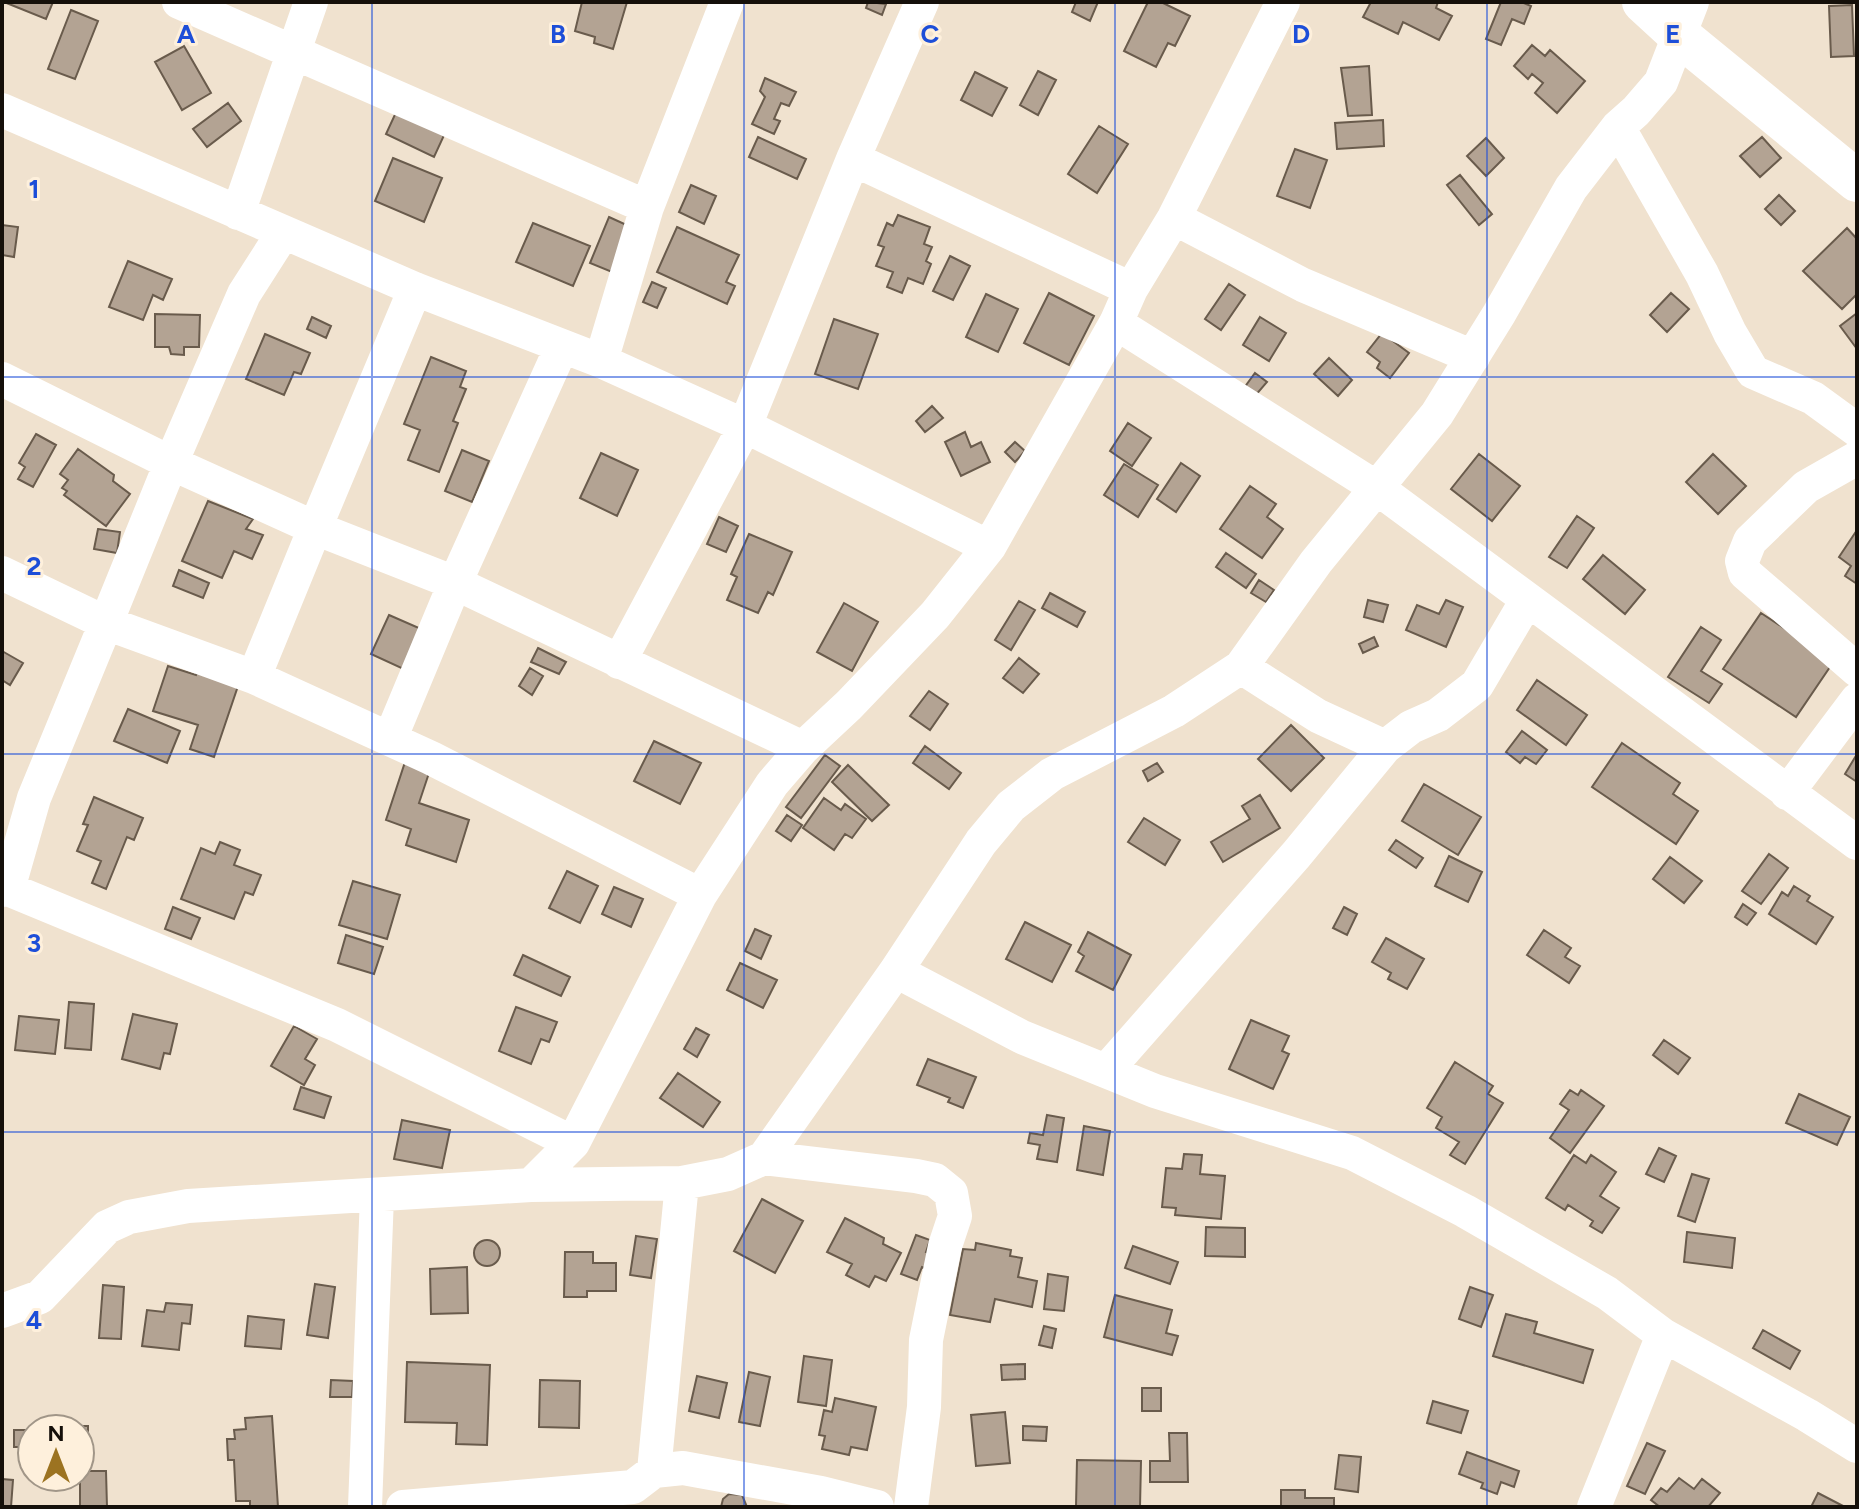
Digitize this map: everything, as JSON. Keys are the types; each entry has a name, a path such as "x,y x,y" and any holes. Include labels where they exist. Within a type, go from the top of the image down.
{"street":[{"path":"179,2 647,207"},
{"path":"238,213 311,2"},
{"path":"601,361 647,207 727,2"},
{"path":"619,662 745,426 853,159 922,2"},
{"path":"531,1185 573,1143 700,895 772,784 803,748 935,615 989,547 1116,323 1131,289 1174,218 1283,2"},
{"path":"1643,2 1686,19 1857,181"},
{"path":"764,1158 896,971 981,842 1011,806 1052,774 1174,711 1241,667 1316,562 1437,414 1571,188 1618,127 1661,82 1686,19"},
{"path":"3,112 415,289 601,361 745,426 989,547"},
{"path":"1618,127 1702,274 1753,372 1813,398 1857,430"},
{"path":"853,159 1131,289"},
{"path":"1174,218 1303,285 1473,357"},
{"path":"283,233 244,294 171,463 34,798 5,890 337,1025 573,1143"},
{"path":"254,677 415,289"},
{"path":"1116,323 1377,488 1857,843"},
{"path":"390,739 455,583 562,346"},
{"path":"2,379 171,463 315,528 455,583 803,748"},
{"path":"1857,458 1806,487 1750,541 1742,561 1745,573 1857,670"},
{"path":"2,573 106,623 254,677 390,739 700,895"},
{"path":"1106,1071 1296,855 1385,747 1411,727 1438,715 1477,685 1527,600"},
{"path":"1241,667 1318,716 1385,747"},
{"path":"1787,793 1857,700"},
{"path":"896,971 1022,1037 1155,1091 1352,1153 1465,1211 1607,1293 1663,1335 1857,1446"},
{"path":"2,1311 40,1297 107,1227 129,1217 188,1206 531,1185 682,1183 728,1174 764,1158 935,1180 951,1193 955,1216 945,1246 926,1340 924,1407 911,1507"},
{"path":"640,1488 682,1183"},
{"path":"365,1507 377,1196"},
{"path":"1594,1507 1663,1335"},
{"path":"403,1507 640,1488 683,1468 823,1500 877,1507"}],"building":[{"path":"4,2 53,2 46,19"},
{"path":"582,2 627,2 613,49 594,43 595,37 575,31"},
{"path":"868,2 886,4 882,15 866,8"},
{"path":"1076,2 1098,2 1090,21 1072,12"},
{"path":"1148,2 1161,2 1190,16 1175,46 1168,43 1156,67 1124,51"},
{"path":"1371,2 1438,2 1436,8 1452,16 1439,40 1403,22 1398,34 1363,17"},
{"path":"1501,2 1521,2 1531,6 1524,24 1512,19 1501,45 1486,39"},
{"path":"1852,5 1854,56 1831,57 1829,6"},
{"path":"71,10 98,21 75,79 48,69"},
{"path":"1532,45 1545,56 1550,50 1585,81 1557,113 1535,93 1543,83 1532,74 1528,79 1514,66"},
{"path":"184,46 211,93 182,110 155,62"},
{"path":"1369,66 1372,115 1348,116 1341,68"},
{"path":"1038,71 1056,80 1038,115 1020,105"},
{"path":"975,72 1007,88 992,116 961,100"},
{"path":"765,78 796,92 789,106 781,103 774,119 780,121 774,134 752,124 765,97 760,91"},
{"path":"228,103 241,121 207,147 193,129"},
{"path":"398,108 446,131 434,157 386,134"},
{"path":"1383,120 1384,146 1337,149 1335,123"},
{"path":"1099,126 1128,144 1097,193 1068,174"},
{"path":"758,137 806,159 797,179 749,157"},
{"path":"1762,137 1781,158 1760,177 1740,156"},
{"path":"1486,138 1504,158 1486,176 1467,156"},
{"path":"1295,149 1327,160 1310,208 1277,196"},
{"path":"393,158 442,178 424,222 375,201"},
{"path":"1460,175 1492,214 1479,225 1447,185"},
{"path":"691,185 716,196 704,224 679,212"},
{"path":"1779,195 1795,211 1781,225 1765,209"},
{"path":"898,215 930,227 924,244 932,247 926,261 931,264 923,284 908,278 902,293 887,287 893,272 876,266 884,247 878,245 887,223 893,226"},
{"path":"609,217 631,227 612,272 590,263"},
{"path":"533,223 590,246 573,286 516,262"},
{"path":"2,225 18,227 14,257 2,255"},
{"path":"677,227 739,255 726,282 735,286 727,304 657,272"},
{"path":"1847,228 1857,239 1857,294 1842,309 1803,271"},
{"path":"950,256 970,266 953,300 933,291"},
{"path":"128,261 172,279 163,300 153,295 143,320 109,307"},
{"path":"652,282 666,288 657,308 643,302"},
{"path":"1229,284 1245,295 1221,330 1205,319"},
{"path":"1049,293 1094,316 1069,365 1024,343"},
{"path":"1671,293 1689,309 1667,332 1650,315"},
{"path":"986,294 1018,309 998,352 966,337"},
{"path":"1857,313 1857,349 1840,326"},
{"path":"155,314 200,315 199,347 184,347 184,355 171,354 169,347 155,347"},
{"path":"312,317 331,326 326,338 307,329"},
{"path":"1260,317 1286,333 1269,361 1243,345"},
{"path":"834,319 878,334 858,389 815,374"},
{"path":"1382,333 1409,353 1390,378 1377,368 1380,362 1367,352"},
{"path":"265,334 310,353 301,374 294,372 284,395 246,379"},
{"path":"431,357 466,371 460,387 466,389 453,421 458,423 439,472 408,460 420,430 404,424"},
{"path":"1329,358 1352,380 1338,396 1314,374"},
{"path":"1255,373 1267,382 1255,396 1244,388"},
{"path":"932,406 943,418 925,432 916,421"},
{"path":"1128,423 1151,438 1132,466 1110,451"},
{"path":"965,432 971,447 981,442 990,462 961,476 945,442"},
{"path":"36,434 56,445 33,487 18,479 25,467 19,463"},
{"path":"1015,442 1025,451 1015,462 1005,452"},
{"path":"78,449 114,475 113,481 130,494 106,526 64,495 67,491 62,488 68,480 60,474"},
{"path":"462,450 489,461 472,502 445,491"},
{"path":"601,453 638,470 617,516 580,498"},
{"path":"1479,454 1520,486 1492,521 1451,489"},
{"path":"1713,454 1746,486 1718,514 1686,482"},
{"path":"1181,463 1200,476 1176,512 1157,499"},
{"path":"1124,464 1158,485 1138,517 1104,495"},
{"path":"1250,486 1276,504 1267,517 1283,529 1262,558 1220,529"},
{"path":"208,501 253,519 246,529 263,535 252,559 234,551 222,578 182,561"},
{"path":"1577,516 1594,528 1567,568 1549,557"},
{"path":"719,517 738,526 726,552 707,544"},
{"path":"98,529 120,532 117,553 94,549"},
{"path":"1857,530 1857,584 1845,576 1851,566 1839,557"},
{"path":"749,534 792,552 773,595 768,592 758,613 727,600 737,577 731,574"},
{"path":"1226,553 1256,574 1246,588 1216,567"},
{"path":"1603,555 1645,590 1625,614 1583,579"},
{"path":"179,570 209,583 203,598 173,586"},
{"path":"1259,580 1274,590 1266,602 1251,593"},
{"path":"1050,593 1085,612 1077,627 1042,608"},
{"path":"1368,600 1388,605 1383,622 1364,617"},
{"path":"1446,600 1463,607 1446,647 1406,630 1417,605 1439,614"},
{"path":"1019,601 1035,610 1011,650 995,640"},
{"path":"844,603 878,622 852,671 817,652"},
{"path":"1761,613 1834,661 1796,717 1723,669"},
{"path":"389,615 428,632 410,672 371,654"},
{"path":"1701,627 1721,640 1701,671 1722,684 1709,703 1668,677"},
{"path":"1374,637 1378,646 1363,653 1359,644"},
{"path":"538,648 566,662 559,674 531,662"},
{"path":"2,651 23,663 10,685 2,680"},
{"path":"1019,658 1039,674 1023,693 1003,678"},
{"path":"200,663 241,677 214,757 190,749 198,725 153,711 168,666 196,675"},
{"path":"530,668 543,676 532,695 519,686"},
{"path":"1537,680 1587,715 1566,745 1517,710"},
{"path":"929,691 948,704 930,730 910,716"},
{"path":"128,709 180,731 167,763 114,741"},
{"path":"1291,725 1324,758 1291,791 1258,759"},
{"path":"1522,731 1547,750 1536,764 1525,757 1520,763 1506,752"},
{"path":"654,741 701,763 680,804 634,781"},
{"path":"1622,743 1680,783 1673,794 1698,811 1676,844 1592,787"},
{"path":"925,746 961,773 949,789 913,763"},
{"path":"1857,754 1857,782 1845,774"},
{"path":"825,755 840,766 801,818 786,807"},
{"path":"406,759 431,767 419,803 469,820 456,862 406,845 411,829 386,820"},
{"path":"1157,763 1163,772 1148,781 1143,771"},
{"path":"848,765 889,805 872,821 832,782"},
{"path":"1424,784 1481,817 1458,855 1402,821"},
{"path":"1260,795 1280,828 1223,862 1211,842 1250,819 1242,806"},
{"path":"94,797 143,818 134,840 127,837 106,889 92,883 101,861 77,851 88,825 83,824"},
{"path":"824,798 841,810 845,804 866,819 852,838 845,834 834,850 803,828"},
{"path":"787,815 802,825 791,841 776,831"},
{"path":"1144,818 1180,840 1165,865 1128,842"},
{"path":"1396,840 1423,858 1416,868 1389,850"},
{"path":"220,842 240,850 234,865 261,875 253,895 245,892 234,919 181,899 201,848 215,854"},
{"path":"1769,854 1788,868 1761,904 1742,891"},
{"path":"1449,856 1482,872 1468,902 1435,886"},
{"path":"1670,857 1702,881 1684,903 1653,879"},
{"path":"567,871 598,886 580,923 549,908"},
{"path":"353,881 400,895 387,939 339,925"},
{"path":"1794,886 1810,896 1807,901 1833,917 1816,944 1769,914 1782,892 1788,896"},
{"path":"614,887 643,899 631,927 602,914"},
{"path":"1743,904 1756,913 1747,925 1735,917"},
{"path":"173,907 200,918 191,939 165,929"},
{"path":"1344,907 1357,914 1347,935 1333,928"},
{"path":"1025,922 1071,945 1052,982 1006,959"},
{"path":"755,929 771,936 761,959 745,951"},
{"path":"1544,930 1571,948 1565,957 1580,966 1569,983 1527,955"},
{"path":"1088,932 1131,955 1113,990 1076,971 1084,956 1078,952"},
{"path":"346,935 383,947 374,974 338,963"},
{"path":"1386,938 1424,959 1407,989 1388,979 1391,973 1372,962"},
{"path":"523,955 570,977 561,996 514,975"},
{"path":"740,963 777,980 763,1008 727,990"},
{"path":"69,1002 94,1004 91,1050 65,1048"},
{"path":"516,1007 557,1022 549,1042 541,1039 531,1064 499,1051"},
{"path":"133,1014 177,1024 170,1054 164,1053 160,1069 122,1059"},
{"path":"19,1016 59,1020 55,1054 15,1050"},
{"path":"1251,1020 1289,1036 1282,1051 1289,1054 1273,1089 1229,1069"},
{"path":"294,1026 317,1039 305,1059 315,1065 304,1085 271,1066"},
{"path":"696,1028 709,1035 697,1057 684,1049"},
{"path":"1664,1040 1690,1058 1678,1074 1653,1055"},
{"path":"928,1059 976,1077 963,1108 948,1102 950,1098 917,1085"},
{"path":"1455,1062 1493,1086 1488,1094 1503,1103 1465,1164 1450,1155 1459,1142 1436,1128 1442,1117 1427,1108"},
{"path":"678,1073 720,1102 703,1127 660,1098"},
{"path":"301,1087 331,1097 324,1118 294,1109"},
{"path":"1570,1090 1578,1095 1581,1090 1604,1106 1570,1153 1550,1138 1569,1110 1560,1104"},
{"path":"1799,1094 1850,1117 1837,1145 1786,1123"},
{"path":"1047,1115 1064,1118 1057,1162 1037,1159 1040,1145 1028,1143 1030,1133 1043,1135"},
{"path":"402,1120 450,1130 442,1168 394,1159"},
{"path":"1084,1126 1110,1131 1103,1175 1077,1170"},
{"path":"1659,1148 1676,1156 1664,1182 1646,1174"},
{"path":"1184,1154 1202,1155 1200,1174 1225,1176 1221,1219 1175,1215 1176,1208 1162,1207 1166,1168 1182,1169"},
{"path":"1574,1155 1586,1163 1591,1155 1616,1172 1600,1196 1619,1208 1602,1233 1590,1226 1593,1221 1568,1205 1565,1210 1546,1198"},
{"path":"1692,1174 1709,1179 1695,1222 1678,1216"},
{"path":"762,1199 803,1221 775,1273 734,1251"},
{"path":"845,1218 884,1238 883,1244 901,1253 886,1281 875,1276 869,1287 846,1275 852,1264 827,1252"},
{"path":"1206,1227 1245,1228 1245,1257 1205,1256"},
{"path":"1687,1232 1735,1238 1732,1268 1684,1262"},
{"path":"916,1235 930,1240 926,1252 932,1254 927,1269 922,1267 917,1280 901,1274"},
{"path":"636,1236 657,1239 651,1278 630,1275"},
{"path":"487,1240 496,1244 500,1253 496,1262 487,1266 478,1262 474,1253 478,1244"},
{"path":"976,1243 1011,1250 1010,1256 1022,1258 1018,1277 1037,1281 1032,1307 995,1299 990,1322 950,1315 963,1249 975,1250"},
{"path":"1133,1246 1178,1262 1170,1284 1125,1268"},
{"path":"565,1252 593,1252 593,1263 616,1263 616,1291 587,1291 587,1297 564,1297"},
{"path":"467,1267 468,1313 431,1314 430,1269"},
{"path":"1048,1274 1068,1277 1064,1311 1044,1309"},
{"path":"315,1284 335,1287 328,1338 307,1335"},
{"path":"103,1285 124,1287 121,1339 99,1338"},
{"path":"1470,1287 1493,1295 1481,1327 1459,1319"},
{"path":"1115,1295 1172,1310 1166,1333 1178,1336 1172,1355 1104,1337"},
{"path":"166,1303 192,1305 190,1324 182,1323 179,1350 142,1346 147,1310 164,1312"},
{"path":"1506,1314 1537,1322 1534,1333 1593,1350 1583,1383 1493,1356"},
{"path":"248,1316 284,1320 281,1349 245,1346"},
{"path":"1044,1326 1056,1329 1052,1348 1039,1345"},
{"path":"1763,1330 1800,1351 1790,1369 1753,1348"},
{"path":"804,1356 832,1360 826,1406 798,1402"},
{"path":"407,1362 490,1365 487,1445 456,1444 457,1423 405,1422"},
{"path":"1025,1364 1025,1379 1002,1380 1001,1365"},
{"path":"749,1372 770,1377 760,1426 739,1422"},
{"path":"697,1376 727,1383 719,1418 689,1411"},
{"path":"331,1380 353,1381 352,1397 330,1397"},
{"path":"540,1380 580,1381 579,1428 539,1427"},
{"path":"1142,1388 1161,1388 1161,1411 1142,1411"},
{"path":"835,1398 876,1407 867,1450 851,1447 849,1455 822,1449 825,1436 819,1435 824,1410 832,1412"},
{"path":"1433,1401 1468,1411 1461,1433 1427,1423"},
{"path":"1005,1412 1010,1463 976,1466 971,1415"},
{"path":"272,1416 278,1507 250,1507 250,1501 236,1501 234,1460 228,1460 227,1439 235,1439 234,1430 246,1429 245,1418"},
{"path":"1023,1426 1047,1427 1046,1441 1023,1440"},
{"path":"1169,1433 1187,1433 1188,1482 1150,1482 1150,1461 1170,1461"},
{"path":"1647,1443 1665,1451 1645,1494 1627,1486"},
{"path":"1467,1452 1519,1471 1514,1487 1501,1482 1497,1494 1481,1488 1483,1483 1459,1474"},
{"path":"1339,1455 1361,1457 1358,1492 1335,1489"},
{"path":"1077,1460 1141,1461 1140,1507 1076,1506"},
{"path":"96,1471 106,1471 107,1507 80,1507 80,1493 96,1493"},
{"path":"1679,1478 1694,1489 1702,1479 1720,1493 1708,1507 1660,1507 1651,1500 1661,1488 1667,1492"},
{"path":"2,1479 13,1480 11,1507 2,1507"},
{"path":"1281,1490 1305,1490 1305,1498 1334,1498 1334,1507 1281,1507"},
{"path":"1818,1493 1845,1507 1811,1507"},
{"path":"729,1494 742,1495 747,1507 721,1507 723,1499"}]}
